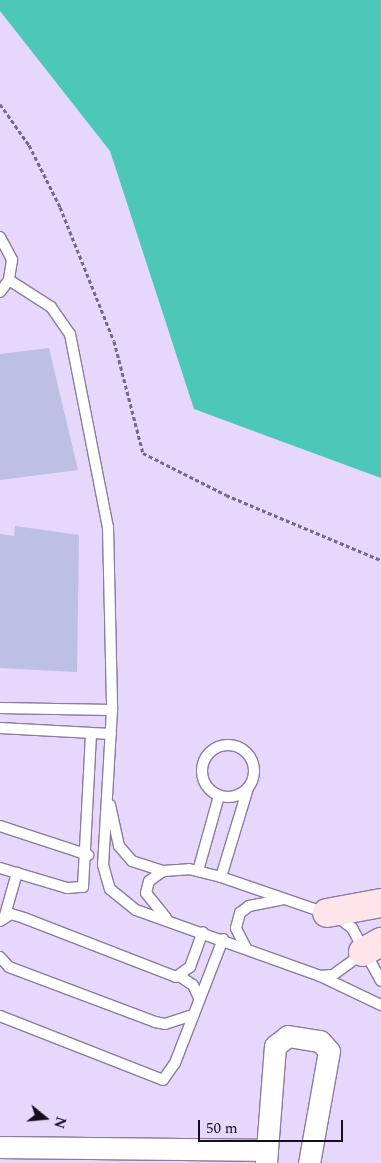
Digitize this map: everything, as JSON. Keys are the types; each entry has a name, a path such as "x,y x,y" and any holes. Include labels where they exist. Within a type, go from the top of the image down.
{"street":[{"path":"327,914 381,903"},
{"path":"0,1147 265,1156 275,1046 288,1036 320,1041 329,1051 330,1063 310,1163"}],"lane":[{"path":"0,237 12,260 9,280 0,292"},
{"path":"9,280 51,307 70,334 83,390 108,527 112,710 103,865 110,889 129,907 166,918 320,976 381,1005"},
{"path":"0,708 112,710"},
{"path":"0,728 111,734"},
{"path":"0,868 78,889 83,886 88,855 91,733"},
{"path":"221,878 254,772 250,756 237,746 221,745 207,754 202,770 206,786 219,796 235,796 249,787"},
{"path":"108,794 114,833 124,854 142,866 162,871 198,872 221,878 346,922 372,947 381,981"},
{"path":"198,872 219,796"},
{"path":"0,826 88,855"},
{"path":"162,871 149,881 146,893 166,918"},
{"path":"17,873 5,891 2,918 24,918 181,977 193,985 199,998"},
{"path":"246,948 236,928 240,913 249,906 283,900"},
{"path":"181,977 190,967 203,932"},
{"path":"0,1016 163,1080 193,1015 223,939"},
{"path":"320,976 333,975 372,947"},
{"path":"0,957 9,967 156,1022 165,1024 193,1015"}],"path":[{"path":"0,104 28,145 60,207 114,341 142,453 226,495 381,560"}],"shaded area":[{"path":"0,0 381,0 381,478 194,409 110,151 0,11"}],"building":[{"path":"49,348 78,470 0,480 0,354"},
{"path":"15,526 79,535 77,672 0,668 0,534 14,536"}]}
